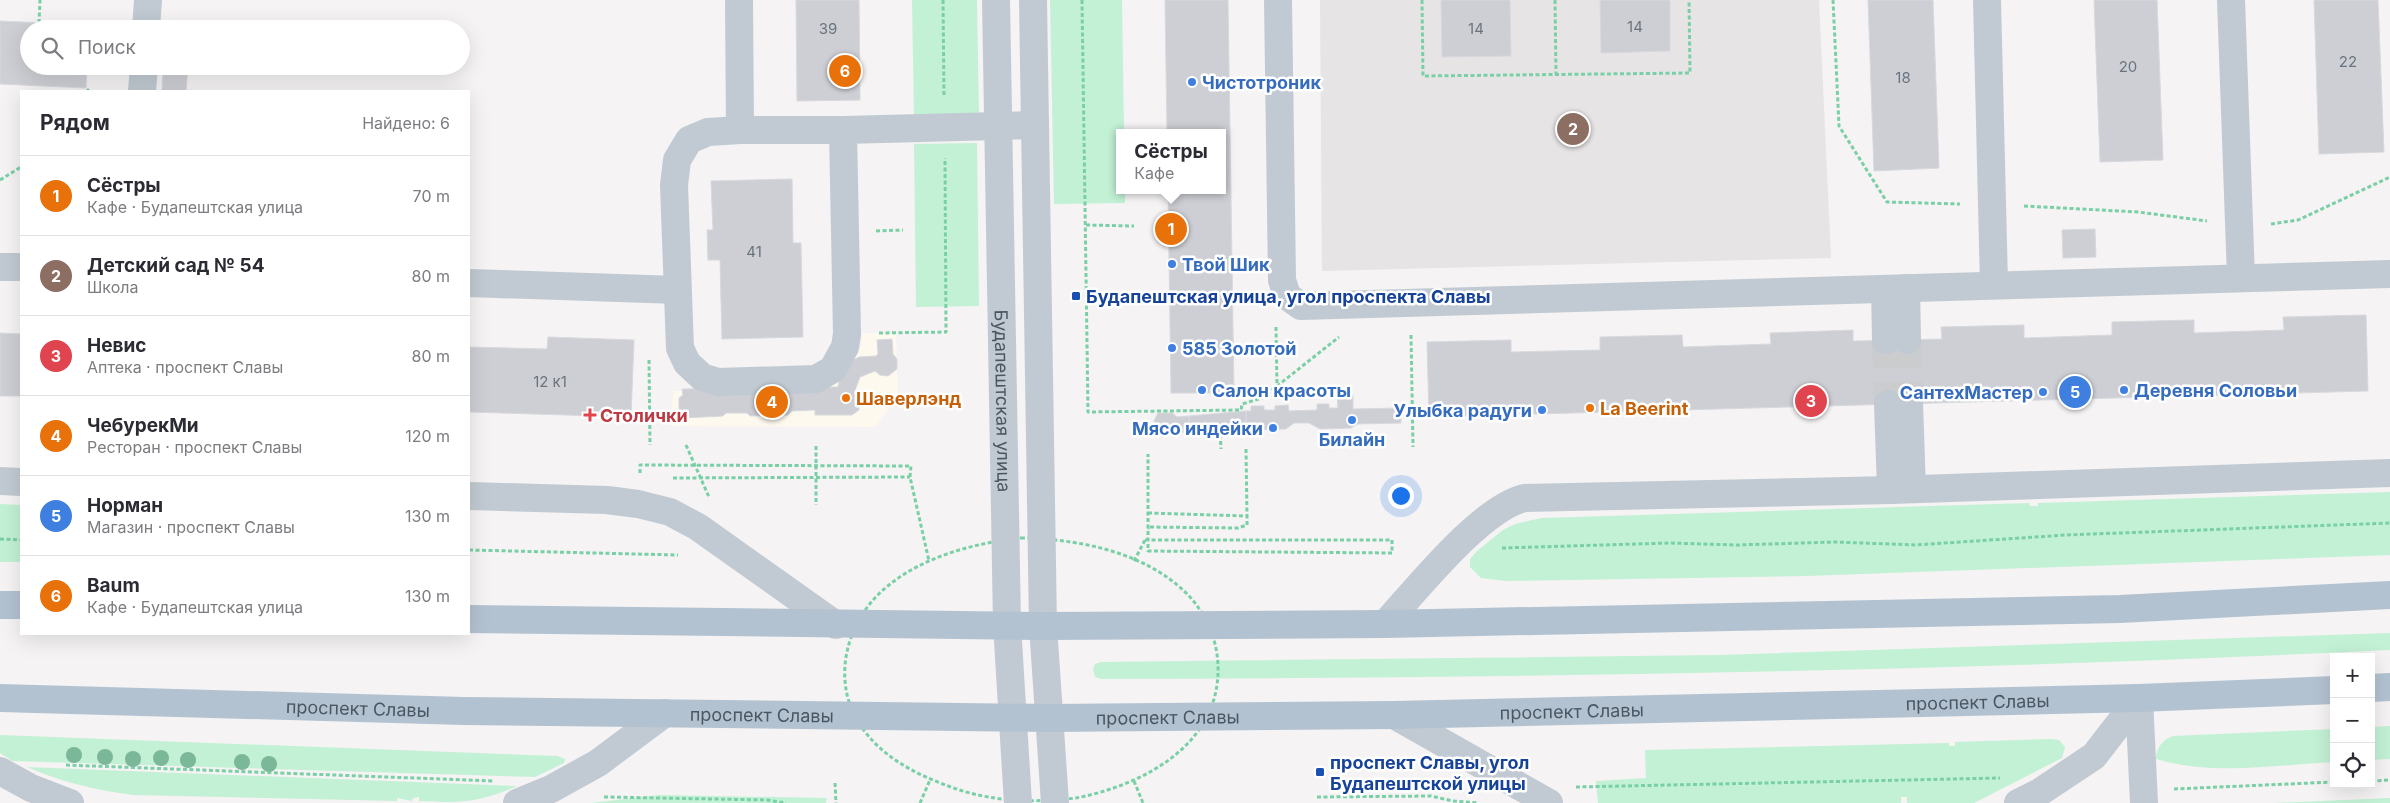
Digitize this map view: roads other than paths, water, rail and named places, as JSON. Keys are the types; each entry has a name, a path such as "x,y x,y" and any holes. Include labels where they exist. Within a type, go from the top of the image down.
{"main road":[{"path":"470,619 836,625 1385,624 2120,609 2390,595"},
{"path":"0,605 20,605"},
{"path":"2375,688 2390,688"},
{"name":"проспект Славы","path":"0,698 464,711 1049,718 1394,716 2139,698 2330,690"}],"street":[{"path":"147,20 148,0"},
{"path":"739,0 740,130"},
{"name":"Будапештская улица","path":"996,0 1007,625 1011,718 1018,803"},
{"name":"Будапештская улица","path":"1033,0 1043,626 1055,803"},
{"path":"1278,0 1282,280 1287,296 1301,306 2390,274"},
{"path":"1987,0 1994,286"},
{"path":"2231,0 2241,278"},
{"path":"142,90 143,75"},
{"path":"844,130 847,334 845,347 833,369 816,379 718,382 702,376 687,363 680,348 676,290 674,185 677,160 689,140 708,132 740,130 844,130 1035,125"},
{"path":"0,267 20,267"},
{"path":"470,283 538,274 676,290"},
{"path":"1895,288 1897,340"},
{"path":"1899,404 1901,490"},
{"path":"1385,624 1457,545 1494,511 1511,501 1524,498 1901,490 2390,473"},
{"path":"0,481 20,482"},
{"path":"470,496 607,500 638,504 670,512 698,527 836,625"},
{"path":"2018,803 2047,788 2094,756 2139,698"},
{"path":"2139,698 2144,797"},
{"path":"510,792 551,789 598,763 665,713"},
{"path":"1394,716 1548,803"},
{"path":"0,771 31,788 70,803"}],"tunnel":[{"path":"1886,340 1888,404"},
{"path":"1907,340 1909,403"}],"place":[{"name":"Baum","path":"845,71"},
{"name":"Чистотроник","path":"1192,82"},
{"name":"Детский сад № 54","path":"1573,129"},
{"name":"Сёстры","path":"1171,229"},
{"name":"Твой Шик","path":"1172,264"},
{"name":"Будапештская улица, угол проспекта Славы","path":"1076,296"},
{"name":"585 Золотой","path":"1172,348"},
{"name":"Салон красоты","path":"1202,390"},
{"name":"Деревня Соловьи","path":"2124,390"},
{"name":"СантехМастер","path":"2043,392"},
{"name":"Норман","path":"2075,392"},
{"name":"Шаверлэнд","path":"846,398"},
{"name":"Невис","path":"1811,401"},
{"name":"ЧебурекМи","path":"772,402"},
{"name":"La Beerint","path":"1590,408"},
{"name":"Улыбка радуги","path":"1542,410"},
{"name":"Столички","path":"590,415"},
{"name":"Билайн","path":"1352,420"},
{"name":"Мясо индейки","path":"1273,428"},
{"name":"проспект Славы, угол Будапештской улицы","path":"1320,772"}]}
